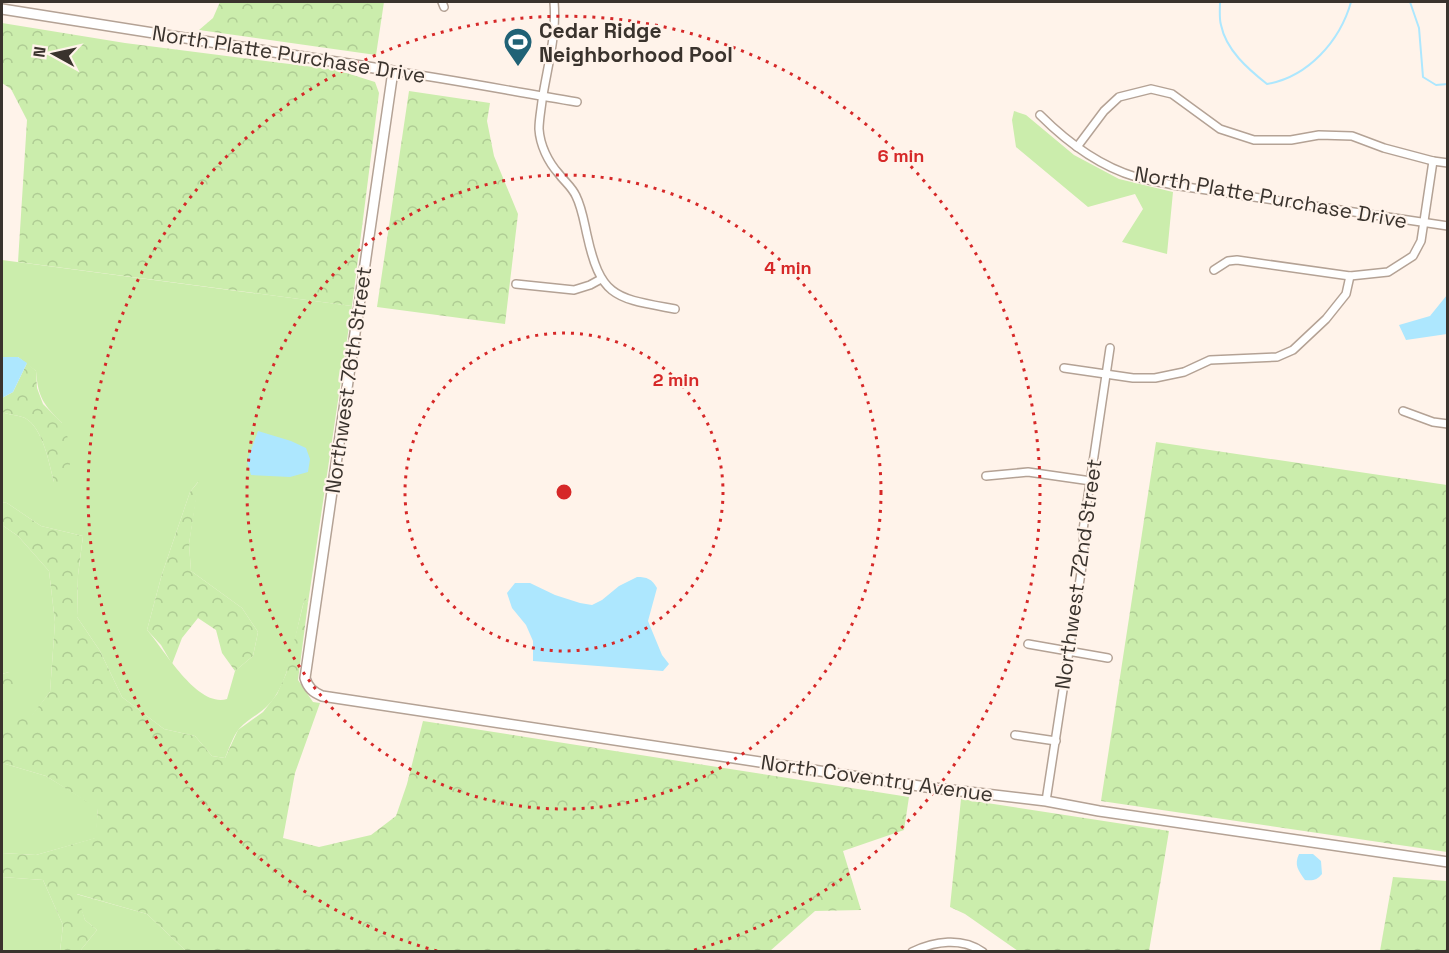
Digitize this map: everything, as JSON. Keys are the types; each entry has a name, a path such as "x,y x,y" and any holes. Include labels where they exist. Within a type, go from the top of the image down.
{"street":[{"path":"554,2 556,21 539,129 545,152 558,174 575,194 581,209 593,264 601,279 609,288 623,297 675,309"},
{"name":"North Platte Purchase Drive","path":"2,9 472,82 577,102"},
{"name":"Northwest 76th Street","path":"309,688 305,678 393,71"},
{"path":"1077,147 1104,111 1119,97 1151,89 1172,94 1220,129 1254,140 1291,140 1319,135 1352,136 1433,161 1448,163"},
{"name":"North Platte Purchase Drive","path":"1041,115 1077,147 1103,163 1145,179 1448,226"},
{"path":"1214,270 1228,261 1237,260 1350,276 1388,272 1413,256 1420,241 1425,223 1433,161"},
{"path":"1064,369 1133,378 1155,378 1184,372 1210,360 1277,357 1293,350 1326,319 1346,294 1350,276"},
{"path":"516,284 574,290 601,279"},
{"name":"Northwest 72nd Street","path":"1046,801 1084,553 1083,530 1110,348"},
{"path":"1403,411 1433,422 1448,424"},
{"path":"986,476 1028,472 1091,481"},
{"path":"1028,644 1108,658"},
{"name":"North Coventry Avenue","path":"309,688 322,696 408,710 926,787 1046,801 1099,811 1448,862"},
{"path":"1015,735 1056,741"},
{"path":"912,951 947,941 983,951"}],"green space":[{"path":"220,2 384,2 376,55 199,30 213,18"},
{"path":"2,23 125,43 337,70 375,82 379,93 352,306 18,262 27,120 11,89 2,83"},
{"path":"409,91 490,103 487,121 494,156 518,214 505,324 377,307"},
{"path":"1014,111 1026,115 1074,155 1119,179 1173,192 1167,254 1122,242 1143,209 1135,194 1088,207 1016,147 1012,120"},
{"path":"2,260 352,306 308,603 305,598 290,661 276,695 268,706 239,729 225,758 212,756 195,736 164,729 122,697 100,651 77,617 78,575 83,536 41,526 2,502 2,412 25,418 31,423 41,438 54,482 62,423 43,400 38,388 36,371 18,357 2,357","holes":["198,482 189,544 191,571 242,608 258,632 253,656 235,671 227,699 216,699 204,695 193,686 147,630 162,574 190,492"]},
{"path":"27,363 36,371 37,388 43,404 62,423 72,448 67,486 54,482 41,438 31,423 25,418 2,412 2,398 13,392"},
{"path":"1156,442 1447,485 1447,852 1101,801"},
{"path":"199,481 189,544 191,571 242,608 258,632 253,656 235,671 222,653 216,630 198,618 182,638 172,664 161,645 147,630 162,574 190,492"},
{"path":"2,502 41,526 83,536 78,575 77,617 100,651 122,697 164,729 195,736 212,756 225,758 238,730 263,712 277,694 286,674 305,597 308,603 298,680 313,702 320,703 295,773 283,838 319,847 371,835 396,816 407,784 423,721 909,797 904,830 843,851 861,910 815,911 770,951 186,951 147,914 77,894 85,920 97,930 80,951 60,951 63,925 43,880 2,877 2,853 36,855 95,838 98,809 46,776 2,763 2,725 31,716 50,692 55,622 49,571 18,536 2,525"},
{"path":"2,525 18,536 49,571 55,622 50,692 31,717 2,726 2,702 6,698 9,672 2,674"},
{"path":"9,672 32,680 2,702 2,674"},
{"path":"2,763 46,776 98,808 96,838 36,855 2,853"},
{"path":"961,799 1169,831 1149,951 1018,951 965,914 950,907"},
{"path":"2,877 43,880 63,925 60,951 2,951"},
{"path":"1393,877 1447,881 1447,951 1380,951"},
{"path":"76,894 147,914 186,951 80,951 97,930 85,920"}],"water":[{"path":"1447,295 1447,334 1406,340 1399,325 1430,316"},
{"path":"2,357 18,357 27,363 13,392 2,398"},
{"path":"258,431 306,448 310,459 308,472 290,477 251,475 247,461"},
{"path":"637,577 649,579 657,588 648,621 662,655 669,664 663,671 533,661 533,641 526,625 512,608 507,593 515,583 530,583 555,595 592,605 619,586"},
{"path":"1299,854 1313,854 1321,861 1322,874 1315,880 1305,880 1300,873 1297,861"}],"waterway":[{"path":"1220,2 1220,22 1228,43 1245,65 1267,84 1296,74 1320,55 1339,30 1351,2"},
{"path":"1410,2 1419,28 1423,77 1436,85 1448,84"}],"place":[{"name":"Cedar Ridge Neighborhood Pool","path":"518,68"}]}
